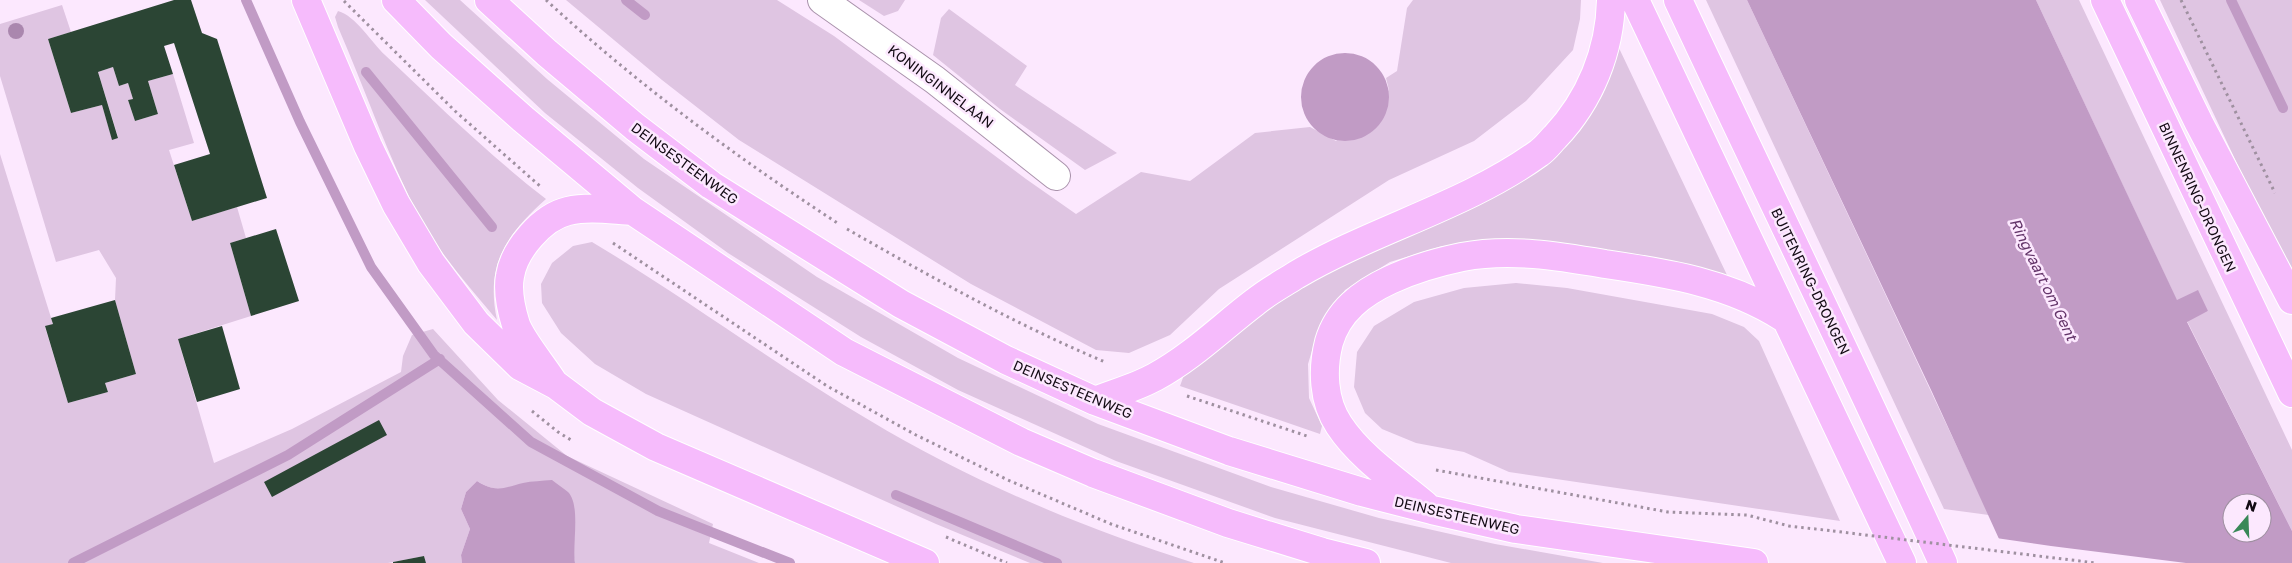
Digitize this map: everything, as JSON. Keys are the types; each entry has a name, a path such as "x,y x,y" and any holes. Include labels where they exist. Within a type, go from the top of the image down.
{"highway":[{"path":"306,0 368,146 396,204 431,263 476,323 520,366 556,385 592,412 656,447 925,563"},
{"path":"396,0 441,46 522,119 633,211 844,352 1021,442 1093,473 1228,523 1322,552 1366,563"},
{"name":"DEINSESTEENWEG","path":"489,0 547,53 711,185 901,304 1006,360 1095,401 1230,451 1362,492 1432,510 1525,531 1754,563"},
{"path":"1095,401 1148,381 1208,341 1256,300 1298,274 1466,194 1505,174 1541,152 1572,119 1591,88 1602,56 1611,15 1611,0"},
{"path":"1635,0 1784,318 1902,563"},
{"name":"BUITENRING-DRONGEN","path":"1678,0 1815,291 1877,417 1943,563"},
{"name":"BINNENRING-DRONGEN","path":"2105,0 2292,393"},
{"path":"2139,0 2199,123 2292,300"},
{"path":"556,385 517,327 509,303 510,275 522,248 541,224 567,211 593,208 633,211"},
{"path":"1432,510 1359,449 1338,424 1325,392 1324,360 1332,333 1346,309 1370,289 1401,275 1463,257 1544,254 1650,271 1698,281 1744,296 1764,305 1784,318"}],"street":[{"name":"KONINGINNELAAN","path":"822,0 935,80 1056,176"}],"path":[{"path":"342,0 455,112 567,211"},
{"path":"546,0 644,86 764,175 844,228 954,290 1063,345 1201,402 1295,432 1359,449"},
{"path":"2181,0 2280,201"},
{"path":"1430,469 1668,512 1747,514 1789,526 2096,563"},
{"path":"943,536 1007,563"}],"shaded area":[{"path":"425,0 460,0 547,79 644,159 817,277 958,358 1098,424 1271,487 1379,518 1495,544 1603,563 1451,563 1275,518 1116,461 958,390 861,337 728,253 638,188 545,113"},
{"path":"566,0 777,0 834,36 1076,214 1141,172 1190,181 1255,133 1310,127 1336,141 1389,90 1386,78 1397,71 1407,8 1413,0 1581,0 1580,19 1573,50 1526,101 1474,141 1389,180 1219,289 1170,335 1129,353 1096,350 971,284 739,140 662,80"},
{"path":"859,0 905,0 898,11 884,16"},
{"path":"1706,0 1747,0 1989,515 1944,509"},
{"path":"2036,0 2079,0 2292,450 2292,531 2187,321 2208,311 2177,301"},
{"path":"2160,0 2292,0 2292,271 2266,225"},
{"path":"62,5 71,32 48,39 71,113 102,105 112,139 118,137 98,72 113,67 119,86 128,83 133,99 128,100 135,121 158,114 148,81 173,74 194,143 169,150 192,221 237,207 246,238 230,243 251,316 178,339 214,463 292,429 401,372 403,356 412,335 433,329 498,400 567,456 713,524 709,543 759,563 575,563 573,552 575,526 525,483 501,489 484,485 477,481 466,492 461,509 470,529 461,555 462,563 426,563 424,556 388,563 0,563 0,154 53,324 45,327 68,403 108,392 105,383 136,374 115,300 116,278 99,250 56,262 0,76 0,24"},
{"path":"949,9 1027,66 1015,85 1117,153 1085,170 1000,109 933,55 941,18"},
{"path":"338,11 351,18 385,55 444,110 504,165 546,199 520,225 502,252 494,282 497,320 447,259 421,220 409,197 338,27 335,17"},
{"path":"1618,46 1727,275 1665,260 1527,240 1442,246 1390,262 1345,290 1319,327 1308,364 1309,398 1322,426 1320,434 1180,386 1184,375 1264,312 1323,274 1544,164 1580,131 1603,94"},
{"path":"592,242 834,399 946,463 986,483 1068,518 1194,563 1030,563 936,524 646,394 595,364 561,333 542,303 541,284 552,263 573,246"},
{"path":"1516,283 1567,288 1712,314 1744,327 1759,341 1840,521 1509,472 1464,452 1416,443 1382,429 1365,413 1354,387 1357,352 1374,326 1414,302 1464,288"}],"water":[{"name":"Ringvaart om Gent","path":"1747,0 2036,0 2177,300 2198,290 2208,311 2187,322 2292,531 2292,563 2010,563 1932,392"},
{"path":"1345,53 1362,56 1376,66 1386,80 1389,97 1386,114 1376,128 1362,138 1345,141 1328,138 1314,128 1304,114 1301,97 1304,80 1314,66 1328,56"},
{"path":"552,480 568,492 572,498 575,515 575,563 462,563 461,555 470,529 461,509 466,492 477,481 489,487 505,488 526,482"}],"pier":[{"path":"1996,538 2051,546 2186,563 2007,563"}],"building":[{"path":"174,0 191,0 202,33 217,39 267,198 192,221 174,165 210,154 174,43 164,46 173,74 148,81 158,114 135,121 128,100 133,99 128,83 119,86 113,67 98,72 118,138 112,140 102,105 71,113 48,39"},
{"path":"276,229 299,301 251,316 230,243"},
{"path":"115,300 136,374 105,383 108,392 68,403 45,326 53,324 51,318"},
{"path":"222,326 240,389 197,402 178,339"},
{"path":"379,420 387,435 272,497 264,482"},
{"path":"424,556 426,563 393,563 393,562"}],"waterway":[{"path":"246,0 300,122 371,267 434,355 531,442 658,511 790,563"},
{"path":"626,0 645,15"},
{"path":"2231,0 2283,108"},
{"path":"366,72 492,227"},
{"path":"73,563 288,455 440,359"},
{"path":"896,495 1057,563"}]}
